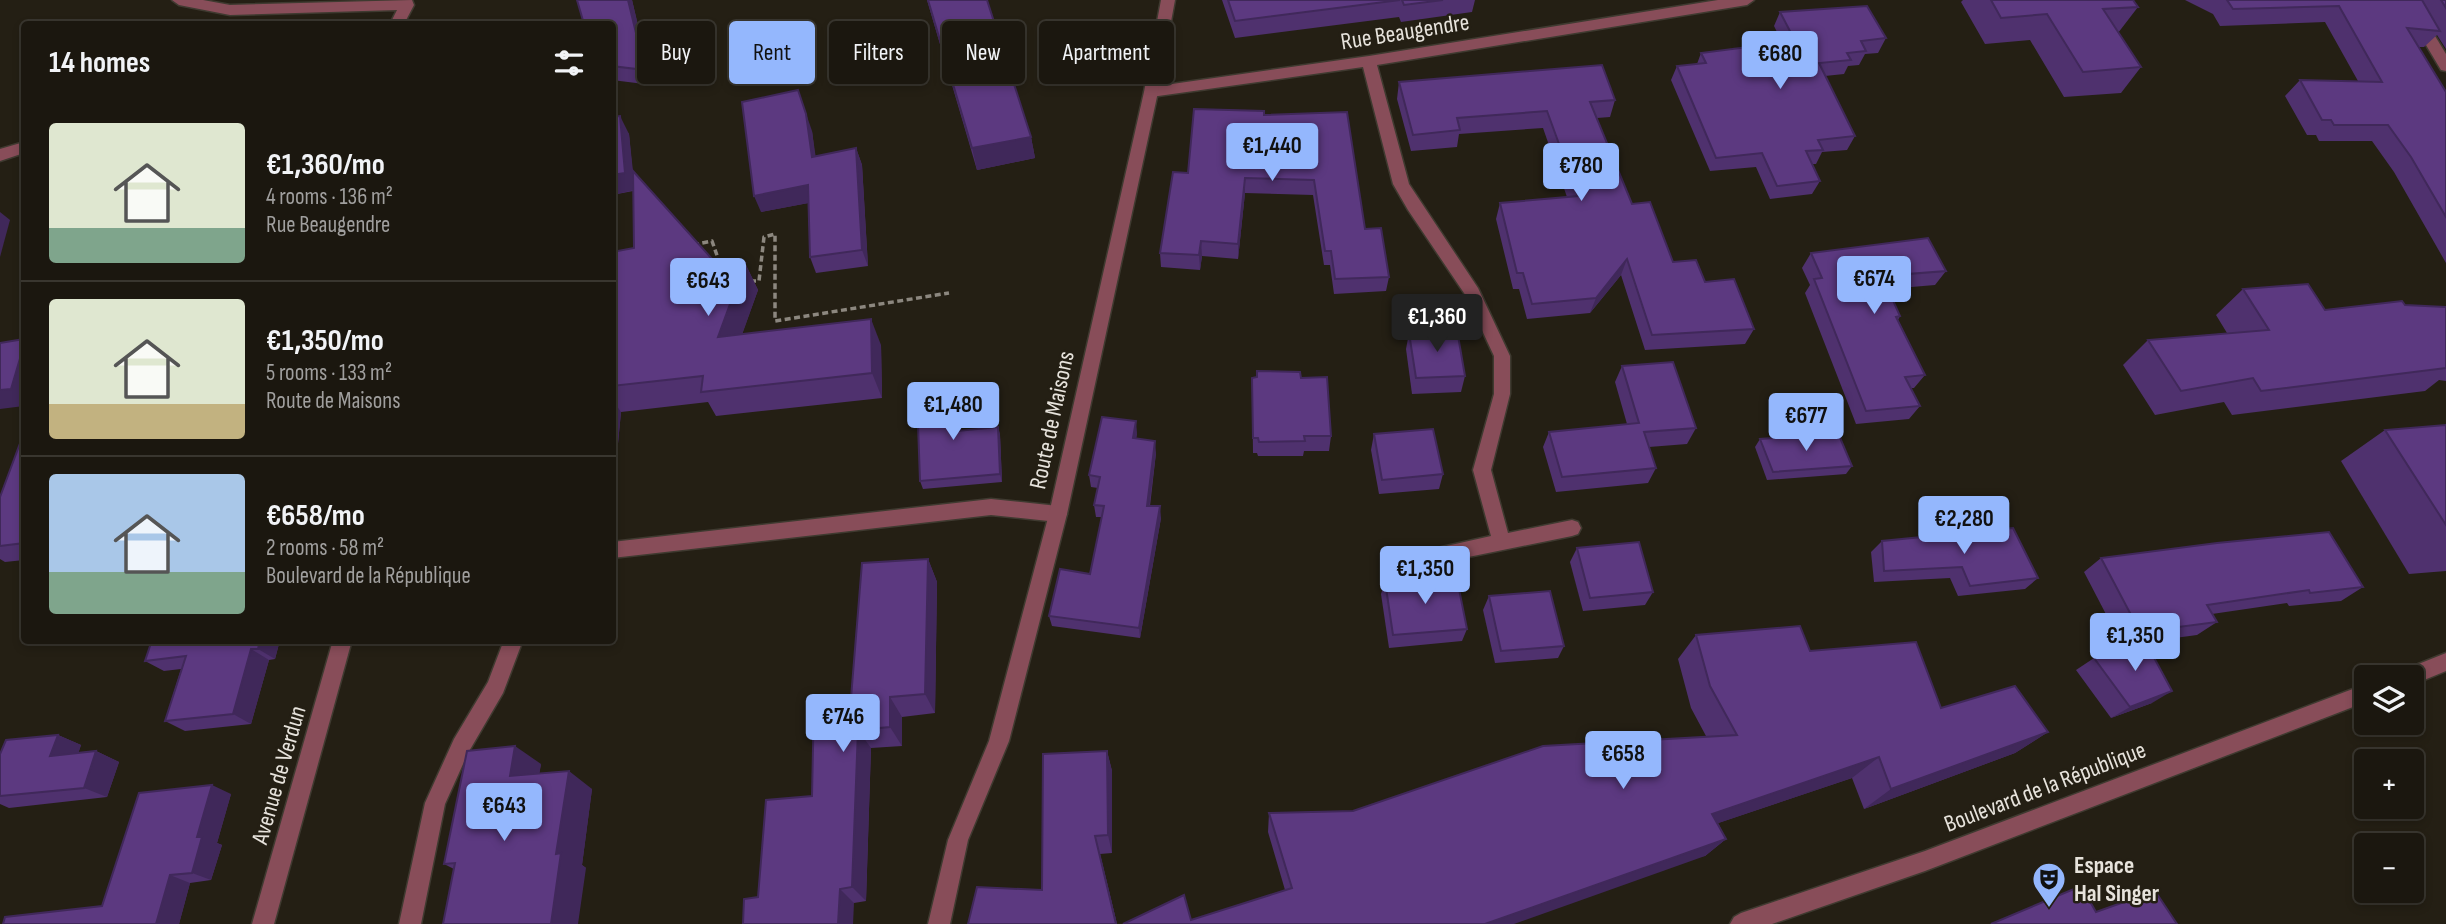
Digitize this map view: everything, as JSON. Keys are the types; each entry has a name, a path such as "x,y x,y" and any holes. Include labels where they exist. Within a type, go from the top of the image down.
{"street":[{"path":"179,0 230,10 406,3 398,21"},
{"name":"Route de Maisons","path":"939,924 958,841 999,741 1058,514 1152,92 1168,0"},
{"name":"Rue Beaugendre","path":"1152,92 1368,61 1747,0"},
{"path":"2406,0 2446,66"},
{"path":"1368,61 1401,184 1472,293 1502,356 1502,394 1482,470 1501,541"},
{"path":"0,155 21,149"},
{"path":"616,550 991,507 1058,514"},
{"path":"1439,555 1572,528"},
{"name":"Avenue de Verdun","path":"263,924 342,644"},
{"path":"410,924 435,803 461,746 496,687 512,644"},
{"path":"2424,671 2446,663"},
{"name":"Boulevard de la République","path":"1741,924 1925,861 2354,698"}],"path":[{"path":"740,282 760,281 764,237 775,234 775,321 949,293"},
{"path":"687,246 712,242 724,271"}],"building":[{"path":"577,0 628,0 637,37 637,69 616,66 616,21 583,21"},
{"path":"928,0 987,0 994,21 942,21 942,47"},
{"path":"1228,0 1400,0 1235,21"},
{"path":"1402,0 1443,0 1404,5"},
{"path":"1991,0 2133,0 2138,7 2103,9 2141,67 2083,72 2047,14 2001,18"},
{"path":"2227,0 2422,0 2440,31 2407,28 2446,92 2446,217 2411,157 2388,125 2334,125 2331,120 2322,120 2300,80 2382,82 2339,6 2233,9"},
{"path":"1867,6 1886,38 1861,41 1866,51 1847,53 1851,60 1819,63 1855,136 1818,140 1823,150 1806,151 1820,181 1777,186 1762,153 1716,158 1677,66 1706,63 1701,53 1756,46 1753,41 1793,37 1780,12"},
{"path":"1602,65 1615,100 1590,102 1632,204 1650,202 1673,262 1696,260 1705,282 1734,279 1754,329 1652,335 1627,259 1596,298 1532,304 1523,273 1517,273 1500,203 1578,196 1547,111 1457,118 1460,130 1413,135 1399,82"},
{"path":"953,84 1014,84 1031,137 972,148"},
{"path":"798,90 806,114 812,157 856,148 862,250 810,257 808,185 754,196 742,102"},
{"path":"1194,109 1264,111 1264,115 1347,112 1365,229 1381,228 1389,277 1335,279 1331,251 1325,251 1314,180 1245,178 1238,244 1201,241 1199,255 1160,253 1173,172 1188,173"},
{"path":"616,116 620,116 625,173 616,174"},
{"path":"633,171 713,260 745,263 718,337 871,319 872,373 701,392 703,376 616,386 616,251 634,248"},
{"path":"1928,238 1946,271 1882,276 1900,316 1896,317 1925,375 1905,377 1920,406 1866,411 1814,279 1822,278 1811,253"},
{"path":"2308,284 2325,310 2402,301 2405,305 2446,307 2446,368 2261,391 2253,378 2181,391 2148,340 2269,330 2243,289"},
{"path":"1457,330 1465,376 1416,378 1409,333"},
{"path":"21,340 21,355 11,389 0,390 0,343"},
{"path":"1673,362 1696,428 1644,432 1656,468 1562,477 1549,432 1639,423 1622,366"},
{"path":"1257,371 1300,372 1301,378 1327,377 1331,436 1304,436 1305,441 1259,442 1258,438 1253,438 1252,378 1257,377"},
{"path":"957,391 958,431 998,427 1000,474 920,481 917,396"},
{"path":"1102,417 1136,421 1133,438 1155,441 1147,506 1160,506 1139,628 1049,616 1060,569 1090,574 1104,506 1094,505 1100,477 1089,475"},
{"path":"2446,425 2446,525 2385,430"},
{"path":"1433,429 1443,474 1382,480 1374,434"},
{"path":"1838,433 1852,466 1773,472 1760,439"},
{"path":"21,441 21,543 0,546 0,497"},
{"path":"2013,528 2038,578 1970,586 1962,567 1884,571 1882,541"},
{"path":"2329,532 2363,587 2310,593 2309,590 2207,605 2217,622 2140,632 2101,558 2217,543"},
{"path":"1639,542 1653,592 1590,598 1577,548"},
{"path":"928,559 925,694 890,697 890,727 858,730 852,887 840,889 838,924 743,924 744,899 758,897 766,800 812,796 814,701 851,698 862,563"},
{"path":"1448,576 1451,585 1458,584 1467,629 1393,635 1385,581"},
{"path":"1550,591 1564,646 1501,651 1489,596"},
{"path":"1800,626 1810,651 1916,642 1941,708 2015,686 2048,732 1891,789 1879,757 1712,814 1726,839 1485,924 1123,924 1184,895 1191,920 1292,888 1269,813 1353,811 1543,746 1737,735 1710,686 1696,635"},
{"path":"2144,639 2172,691 2130,707 2094,658"},
{"path":"151,644 259,644 258,649 251,649 233,714 165,721 186,656 145,661"},
{"path":"58,735 50,756 96,751 84,788 0,796 0,754 6,740"},
{"path":"515,746 510,776 569,771 556,854 561,853 551,924 443,924 455,863 444,864 467,751"},
{"path":"1107,751 1108,835 1095,836 1116,924 968,924 977,887 1042,890 1043,754"},
{"path":"212,785 197,837 202,837 192,873 170,875 156,924 3,924 5,917 102,906 139,793"},
{"name":"Espace Hal Singer","path":"2081,886 2096,912 2155,891 2177,924 1991,924"}],"place":[{"name":"Espace Hal Singer","path":"2049,909"}]}
